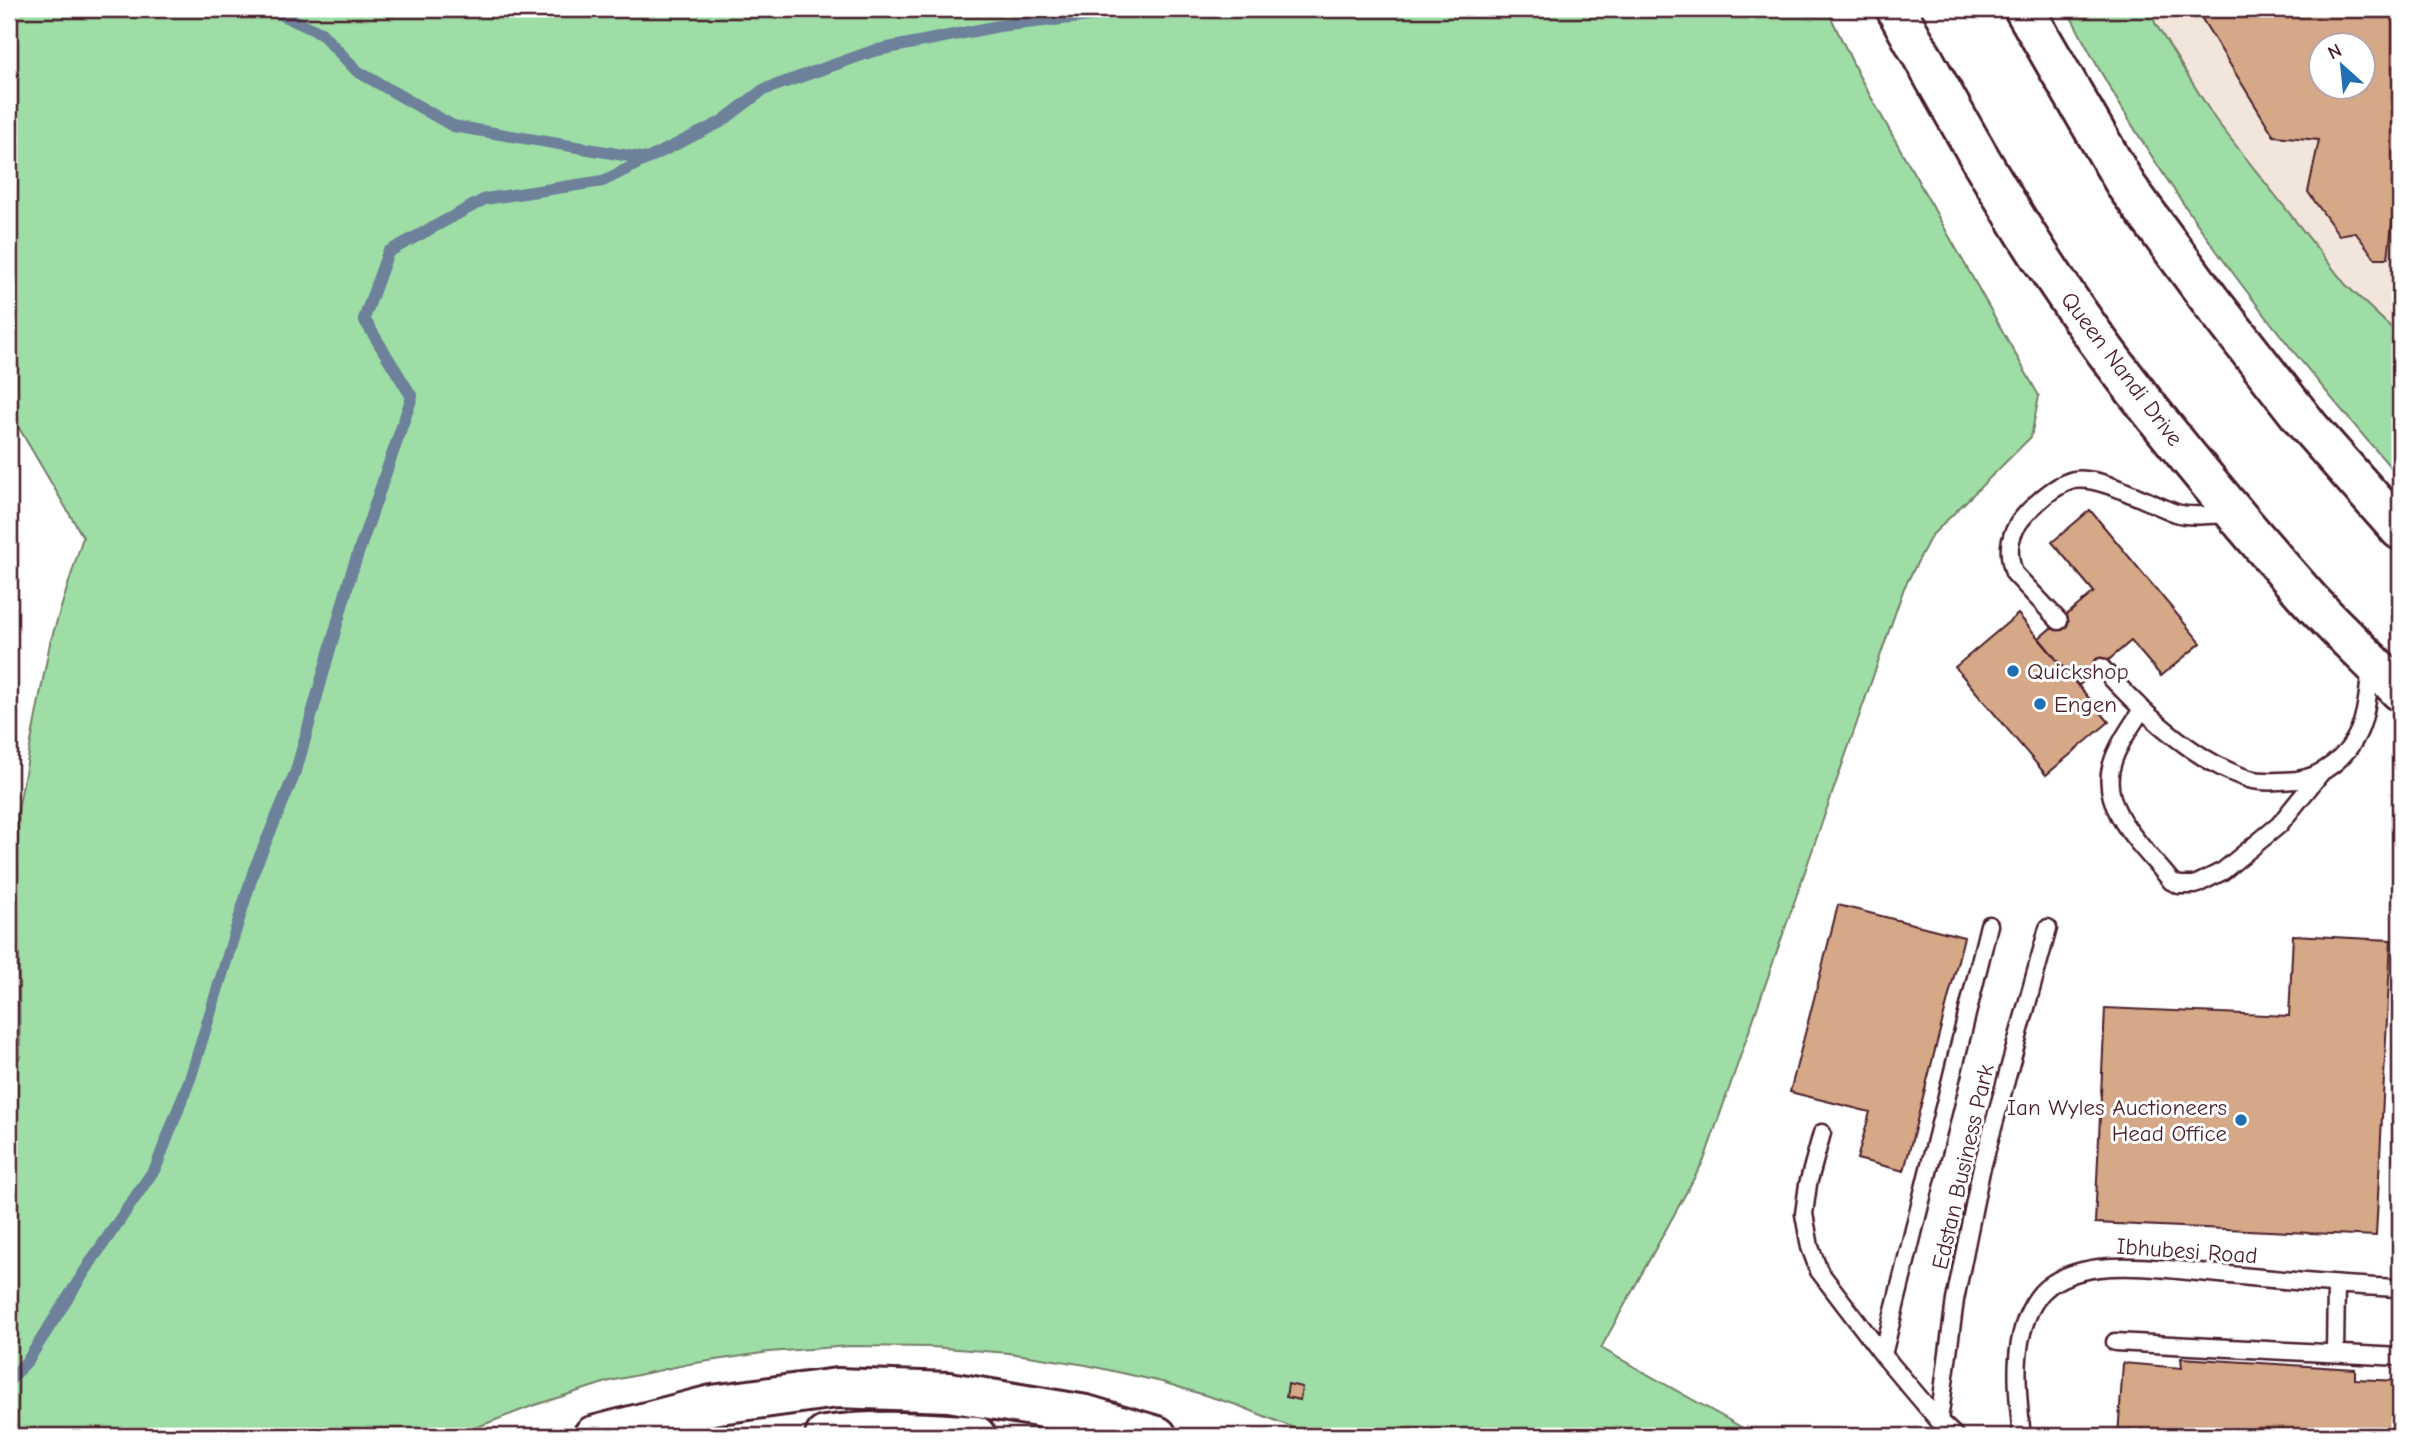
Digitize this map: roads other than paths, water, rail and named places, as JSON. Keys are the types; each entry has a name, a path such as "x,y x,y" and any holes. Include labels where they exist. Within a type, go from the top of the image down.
{"main road":[{"name":"Queen Nandi Drive","path":"1896,9 1990,176 2055,279 2129,383 2309,598 2400,691"},
{"path":"2024,9 2127,187 2210,300 2309,427 2400,530"},
{"path":"593,1436 712,1405 837,1388 949,1392 1086,1415 1157,1436"},
{"path":"825,1436 854,1432 976,1436"}],"lane":[{"path":"2059,621 2014,573 2010,540 2015,526 2034,505 2066,482 2076,479 2099,483 2178,514 2236,514"},
{"path":"2142,709 2112,762 2109,792 2123,821 2171,881 2179,886 2195,885 2222,871 2279,825 2320,774 2340,758 2358,733 2369,689 2371,661"},
{"path":"2101,667 2161,727 2203,757 2250,779 2287,781 2320,774"},
{"name":"Edstan Business Park","path":"1884,1355 1989,925"},
{"name":"Edstan Business Park","path":"1939,1421 1955,1300 1981,1171 2049,928"},
{"path":"1822,1133 1808,1184 1804,1214 1810,1247 1819,1271 1884,1355 1939,1421 1955,1436"},
{"name":"Ibhubesi Road","path":"2022,1436 2018,1394 2020,1346 2025,1321 2037,1298 2048,1286 2069,1274 2098,1268 2143,1267 2336,1285 2400,1288"},
{"path":"2335,1353 2336,1285"},
{"path":"2115,1342 2400,1357"}],"waterway":[{"path":"269,9 321,33 357,71 453,126 647,159"},
{"path":"9,1381 28,1360 156,1167 191,1076 254,870 296,771 351,574 412,397 364,319 388,252 485,199 603,181 721,122 763,90 873,51 999,26 1099,15 1123,9"}],"place":[{"name":"Quickshop","path":"2013,671"},
{"name":"Engen","path":"2040,704"},
{"name":"Ian Wyles Auctioneers Head Office","path":"2241,1120"}]}
